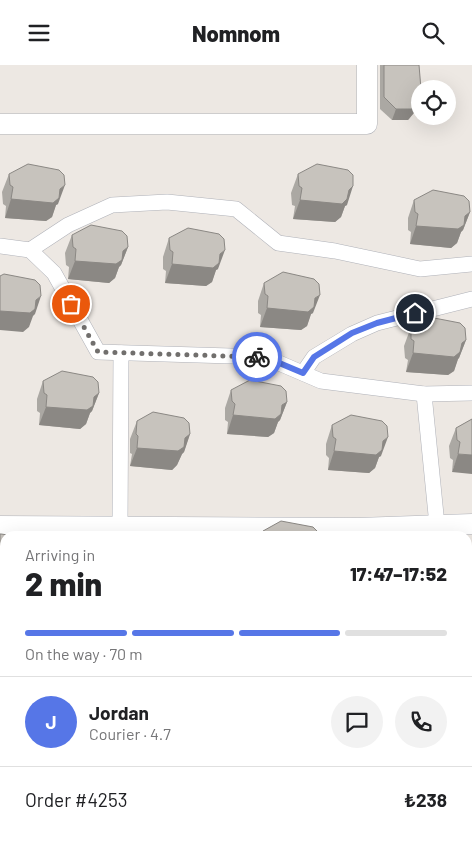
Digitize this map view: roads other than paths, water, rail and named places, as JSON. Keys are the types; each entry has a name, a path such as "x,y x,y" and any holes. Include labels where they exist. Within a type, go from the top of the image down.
{"street":[{"path":"0,124 367,124 367,65"},
{"path":"30,250 68,225 112,205 167,202 236,209 278,243 335,251 420,269 472,264"},
{"path":"0,246 30,250 54,273 98,352 265,357 321,381 424,394 472,393"},
{"path":"303,373 314,357 352,333 377,323 472,299"},
{"path":"120,527 121,353"},
{"path":"424,394 437,525"},
{"path":"0,526 52,531 120,527 358,528 472,524"}]}
